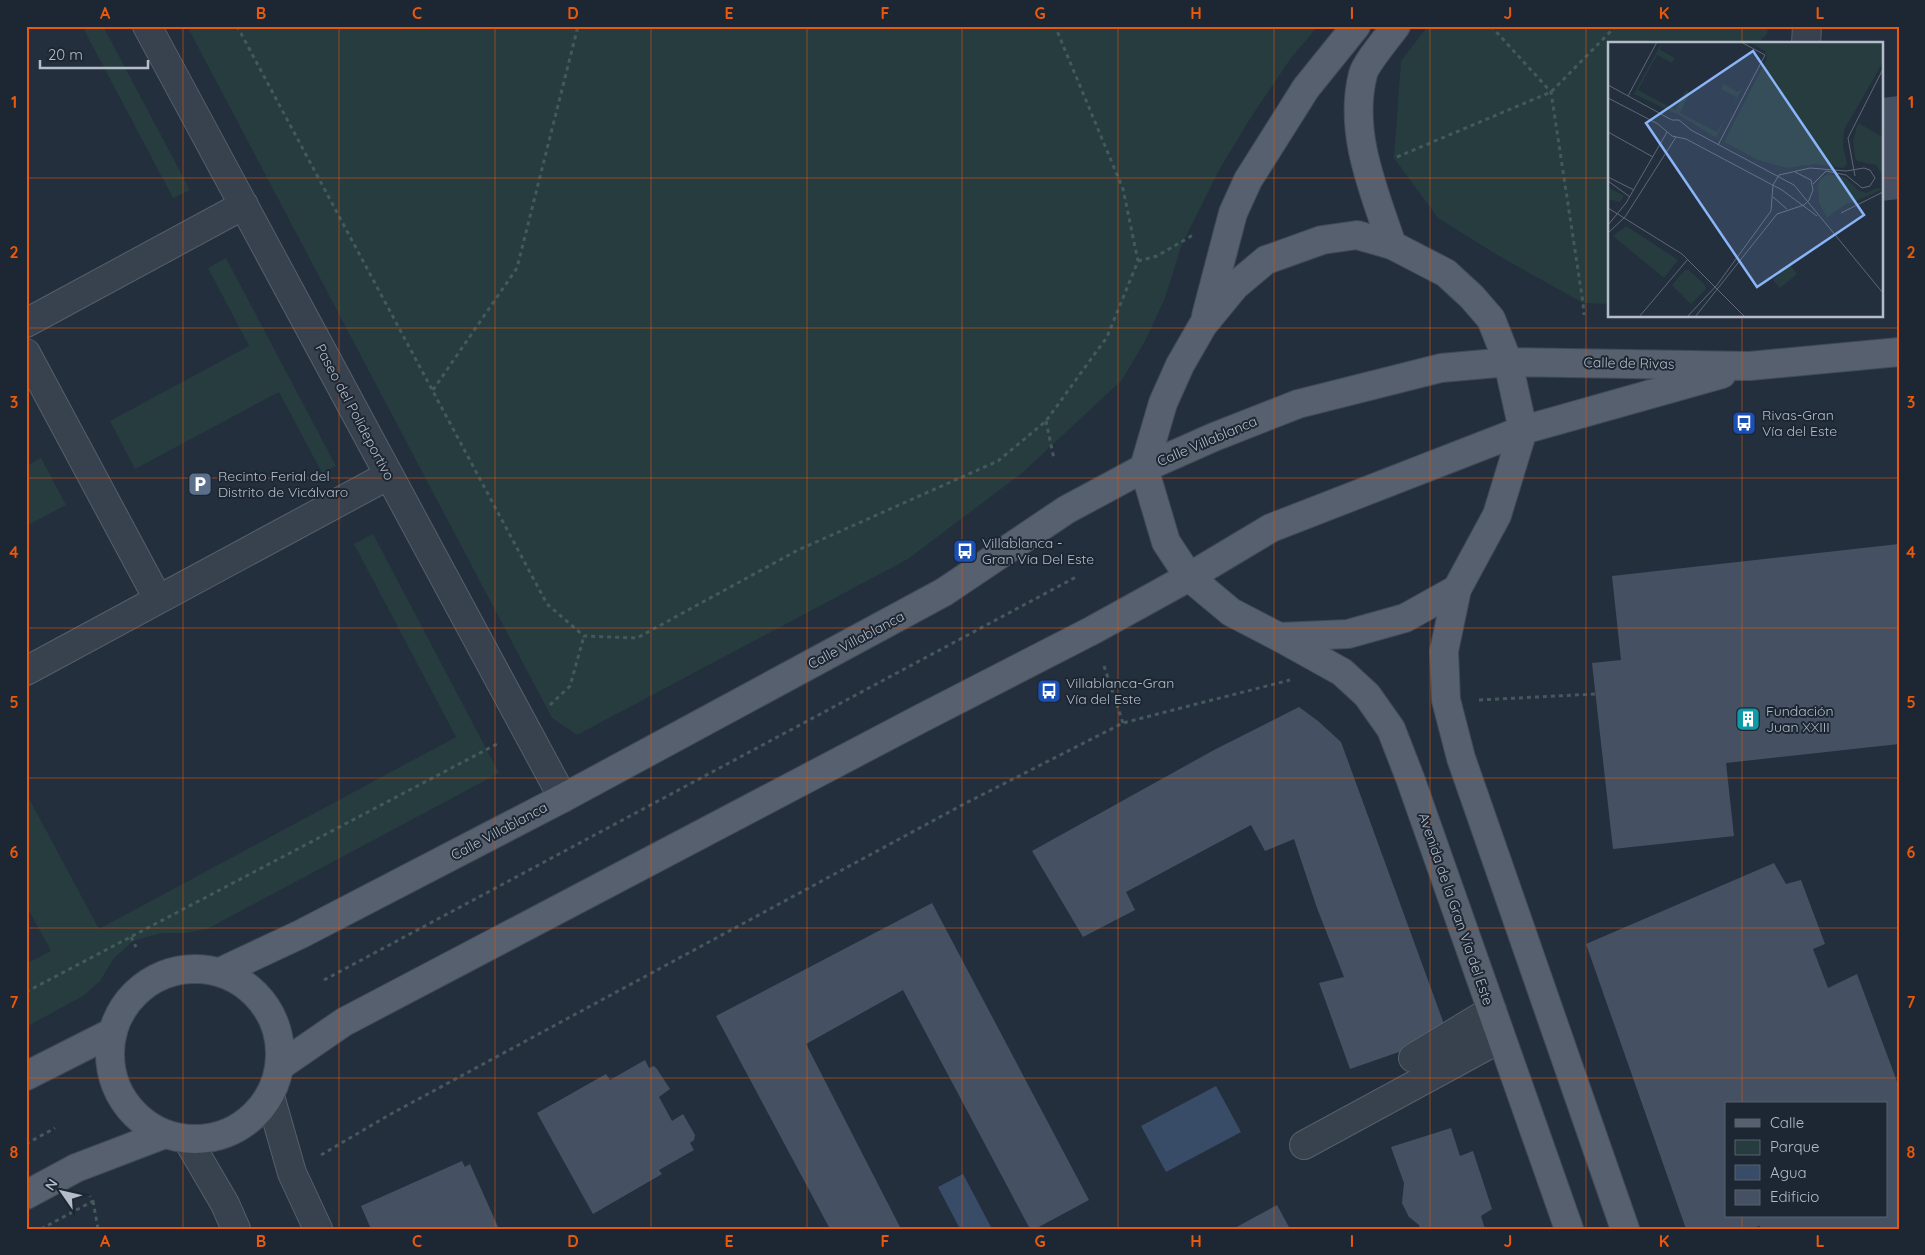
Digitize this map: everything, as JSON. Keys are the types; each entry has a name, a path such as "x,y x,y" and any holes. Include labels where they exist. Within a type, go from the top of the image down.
{"main road":[{"path":"1203,325 1233,213 1248,180 1306,88 1356,26"},
{"path":"1392,245 1366,168 1358,117 1363,72 1396,26"},
{"path":"1144,468 1163,403 1180,365 1203,325 1235,286 1266,260 1322,240 1357,236 1392,245 1446,274 1472,297 1491,319 1508,362 1523,430 1497,515 1457,589 1444,651 1446,700 1461,758 1625,1229"},
{"name":"Calle de Rivas","path":"1508,362 1750,366 1899,352"},
{"name":"Calle Villablanca","path":"220,972 301,934 563,798 944,592 1066,510 1144,468 1214,437 1298,404 1441,368 1508,362"},
{"name":"Calle de Rivas","path":"1523,430 1750,366"},
{"path":"280,1066 344,1022 920,718 1040,658 1189,577 1271,528 1523,430"},
{"name":"Avenida de la Gran Vía del Este","path":"1144,468 1166,542 1189,577 1231,612 1279,636 1342,672 1367,695 1391,729 1569,1229"},
{"name":"Avenida de la Gran Vía del Este","path":"1279,636 1348,634 1405,618 1457,589"},
{"path":"26,1195 76,1168 176,1137 220,1136 249,1121 270,1096 280,1066 279,1036 268,1008 247,986 220,972 186,969 154,979 128,1001 113,1032 110,1063 119,1093 138,1118 176,1137"},
{"path":"26,1076 113,1032"}],"street":[{"name":"Paseo del Polideportivo","path":"147,26 563,798"},
{"path":"1806,42 1807,26"},
{"path":"26,323 244,205"},
{"path":"26,353 158,600"},
{"path":"26,671 389,474"},
{"path":"1413,1058 1492,1010"},
{"path":"1304,1145 1501,1038"},
{"path":"270,1096 292,1173 318,1229"},
{"path":"176,1137 225,1204 236,1229"}],"path":[{"path":"237,26 547,604 584,636 637,638 798,550 998,462 1046,421 1107,337 1138,261 1123,189 1055,26"},
{"path":"432,390 517,268 578,26"},
{"path":"1491,26 1551,92 1584,316"},
{"path":"1394,158 1551,92 1616,26"},
{"path":"1138,261 1157,256 1196,233"},
{"path":"1046,421 1054,458"},
{"path":"324,980 1076,578"},
{"path":"546,709 570,686 584,636"},
{"path":"1104,666 1123,724"},
{"path":"315,1159 397,1110 938,818 1123,724 1291,680 1298,681"},
{"path":"1479,700 1596,694"},
{"path":"26,992 497,743"},
{"path":"131,937 136,948"},
{"path":"26,1144 55,1128"},
{"path":"93,1201 98,1229"}],"green space":[{"path":"82,26 103,26 190,190 173,198"},
{"path":"187,26 1318,26 1291,58 1253,114 1219,170 1182,244 1165,298 1145,341 1122,380 1022,473 908,559 577,735 552,718"},
{"path":"1428,26 1768,26 1767,34 1759,42 1608,42 1608,304 1583,303 1499,256 1438,218 1394,158 1401,61"},
{"path":"226,258 336,466 322,473 279,392 135,469 110,421 249,346 208,268"},
{"path":"41,458 66,505 26,526 26,466"},
{"path":"373,534 499,773 207,929 185,933 161,933 133,941 114,958 100,981 83,996 26,1027 26,964 51,951 26,905 26,793 99,929 456,737 354,544"}],"water":[{"path":"1216,1086 1241,1132 1166,1172 1141,1126"},
{"path":"963,1174 992,1229 960,1229 938,1187"}],"building":[{"path":"1899,96 1899,199 1882,201 1882,98"},
{"name":"Fundación Juan XXIII","path":"1899,544 1899,744 1726,763 1734,836 1613,849 1592,663 1621,660 1612,576"},
{"path":"1299,707 1341,742 1448,1035 1350,1069 1319,983 1344,977 1317,908 1294,839 1265,851 1251,825 1126,892 1135,910 1083,937 1032,851 1214,750"},
{"path":"1774,863 1786,884 1801,880 1825,944 1813,949 1828,988 1857,974 1899,1087 1899,1229 1760,1229 1760,1226 1747,1229 1686,1229 1586,944"},
{"path":"932,903 1089,1200 1035,1229 1030,1229 903,990 806,1044 901,1229 830,1229 716,1016"},
{"path":"645,1060 649,1068 654,1066 657,1069 670,1089 659,1097 672,1121 683,1114 695,1135 694,1140 690,1143 694,1150 659,1170 662,1174 593,1214 537,1113 606,1074 610,1080"},
{"path":"1451,1128 1460,1156 1473,1151 1492,1209 1481,1216 1485,1229 1420,1229 1419,1225 1409,1217 1402,1203 1404,1183 1391,1147"},
{"path":"462,1161 465,1167 470,1164 499,1229 371,1229 361,1206"},
{"path":"1277,1205 1290,1229 1233,1229"}],"place":[{"name":"Rivas-Gran Vía del Este","path":"1744,423"},
{"name":"Recinto Ferial del Distrito de Vicálvaro","path":"200,484"},
{"name":"Villablanca - Gran Vía Del Este","path":"965,551"},
{"name":"Villablanca-Gran Vía del Este","path":"1049,691"},
{"name":"Fundación Juan XXIII","path":"1748,719"}]}
